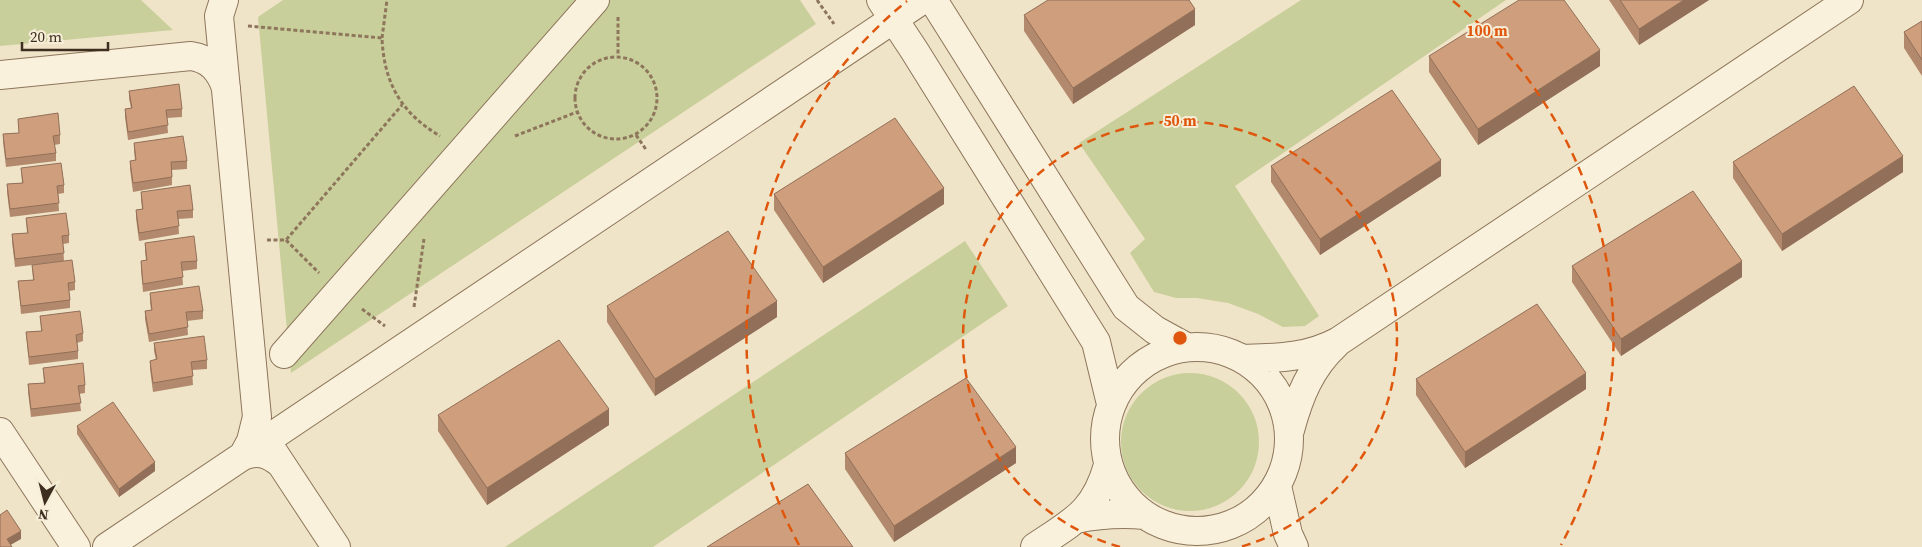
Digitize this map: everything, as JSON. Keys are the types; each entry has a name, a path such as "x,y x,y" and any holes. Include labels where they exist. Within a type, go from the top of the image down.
{"street":[{"path":"107,547 283,429 887,9 922,0"},
{"path":"932,0 1126,307 1155,330 1186,347"},
{"path":"1243,358 1290,358 1324,349 1339,341 1849,0"},
{"path":"284,354 465,148 606,5"},
{"path":"181,56 206,44 214,34 217,8"},
{"path":"217,8 256,406 255,429 243,456"},
{"path":"887,9 1096,342 1111,404"},
{"path":"0,75 181,56 201,58 210,62 217,69 226,88"},
{"path":"1076,519 1120,513 1145,515 1174,528 1215,539 1258,508 1277,486 1288,459 1290,430 1301,392 1327,352 1339,341"},
{"path":"1145,515 1122,493 1108,465 1105,434 1111,404 1123,383 1141,366 1162,353 1186,347 1216,348 1243,358 1266,377 1282,402 1290,430"},
{"path":"256,406 283,429"},
{"path":"256,406 266,418 273,422 292,422 283,429 275,445 280,463"},
{"path":"1,426 76,547"},
{"path":"243,456 256,452 263,453 272,456 280,463 336,547"},
{"path":"1035,547 1076,519 1093,502 1102,486 1108,465"},
{"path":"1277,486 1288,534 1294,547"}],"path":[{"path":"387,0 382,38 385,69 402,105 430,130 448,141 465,148"},
{"path":"606,5 618,56"},
{"path":"217,8 382,38"},
{"path":"618,56 631,59 643,66 652,76 657,88 658,101 654,115 647,126 636,135 622,139 608,139 595,133 584,124 577,112 575,98 577,84 583,72 605,58 618,56"},
{"path":"240,242 286,240 402,105"},
{"path":"514,137 577,112"}],"green space":[{"path":"0,0 141,0 173,30 0,46"},
{"path":"283,0 800,0 816,24 291,373 258,17"},
{"path":"1301,0 1506,0 1235,186 1319,316 1305,326 1283,327 1258,314 1228,303 1197,298 1176,298 1154,292 1130,253 1145,239 1079,143"},
{"path":"965,241 1008,306 653,547 505,547"},
{"path":"1190,373 1216,378 1239,393 1254,416 1259,442 1254,468 1239,491 1216,506 1190,511 1164,506 1141,491 1126,468 1121,442 1126,416 1141,393 1164,378"}],"building":[{"path":"1048,0 1189,0 1195,9 1073,88 1024,15"},
{"path":"1519,0 1564,0 1600,50 1478,129 1429,56"},
{"path":"1620,0 1684,0 1639,29"},
{"path":"1922,21 1922,60 1904,32"},
{"path":"179,84 182,109 166,110 168,125 128,132 125,109 132,108 129,91"},
{"path":"1854,86 1903,156 1782,234 1733,162"},
{"path":"1392,90 1441,160 1320,239 1271,166"},
{"path":"58,113 60,135 53,136 56,153 6,159 3,134 19,133 18,119"},
{"path":"895,118 944,188 823,267 774,194"},
{"path":"183,136 187,161 171,162 172,177 133,183 130,161 136,160 134,143"},
{"path":"61,163 64,185 57,186 59,203 10,209 7,184 23,183 21,168"},
{"path":"190,185 193,210 177,211 179,226 139,233 136,210 143,209 141,192"},
{"path":"1693,191 1742,261 1621,339 1572,266"},
{"path":"66,213 69,235 62,236 64,253 15,259 12,234 28,233 26,218"},
{"path":"728,231 777,301 655,379 607,306"},
{"path":"194,236 197,261 181,262 183,277 143,284 141,261 147,260 145,243"},
{"path":"72,260 75,282 68,283 70,300 21,306 18,281 34,280 32,265"},
{"path":"199,286 203,311 186,312 188,327 149,334 145,311 152,310 150,293"},
{"path":"1537,304 1586,373 1465,452 1416,379"},
{"path":"80,311 83,333 76,335 78,351 29,357 26,332 42,331 40,316"},
{"path":"204,336 207,360 191,362 193,376 153,383 150,361 157,359 154,343"},
{"path":"559,340 609,409 487,488 438,415"},
{"path":"83,363 85,385 78,386 81,403 31,409 28,384 45,383 43,368"},
{"path":"966,378 1016,447 894,526 845,453"},
{"path":"113,402 155,462 119,489 77,426"},
{"path":"808,484 853,547 707,547"},
{"path":"7,510 21,531 7,539 12,547 0,547 0,515"}]}
